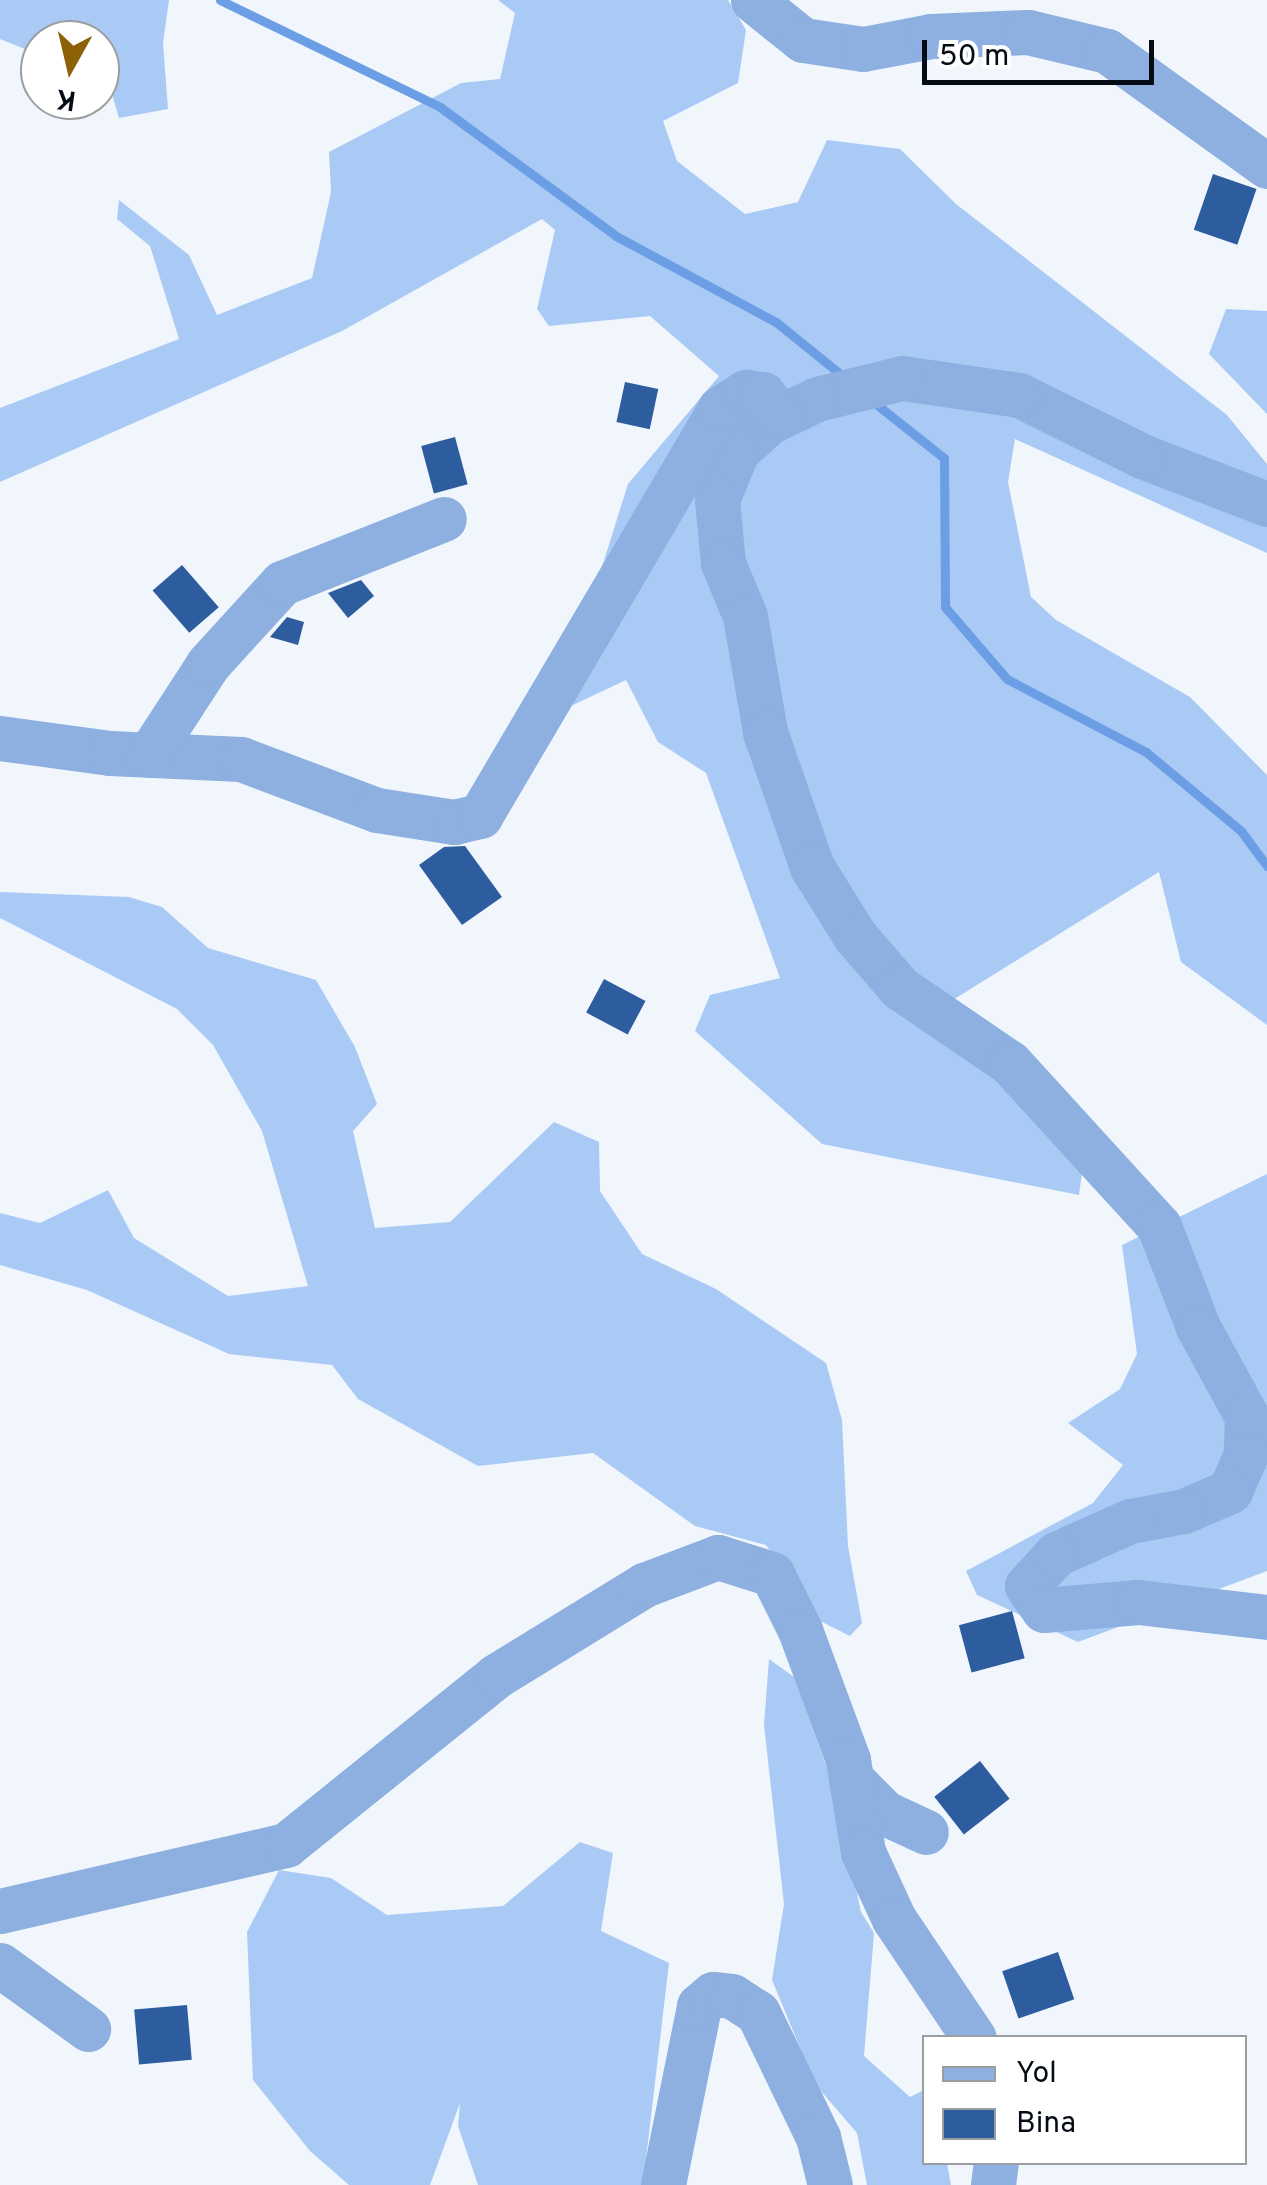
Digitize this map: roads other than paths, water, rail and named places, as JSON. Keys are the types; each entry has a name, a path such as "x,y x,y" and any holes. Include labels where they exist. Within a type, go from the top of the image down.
{"street":[{"path":"753,0 804,40 863,49 932,36 1028,32 1107,51 1267,166"},
{"path":"1267,504 1142,456 1019,395 968,383 902,378 860,386 780,416 738,451 717,500 723,562 745,616 766,732 812,867 854,936 900,988 1010,1063 1159,1226 1198,1327 1247,1417 1246,1454 1230,1491 1184,1511 1130,1521 1056,1554 1027,1586 1044,1610 1138,1602 1267,1617"},
{"path":"0,738 149,755 241,759 378,810 454,822 480,816 720,408 746,392 762,394 780,416"},
{"path":"149,755 208,664 282,583 444,518"},
{"path":"0,1911 286,1845 496,1676 644,1585 718,1558 772,1574 800,1630 851,1780 863,1852 894,1919 972,2035"},
{"path":"851,1780 884,1813 926,1832"},
{"path":"0,1965 88,2028"},
{"path":"663,2185 694,2025 700,2006 713,1994 732,1996 758,2013 818,2138 830,2185"}],"waterway":[{"path":"220,0 440,107 616,236 776,322 844,377"},
{"path":"871,400 944,458 945,607 1007,679 1146,752 1241,831 1267,866"}]}
